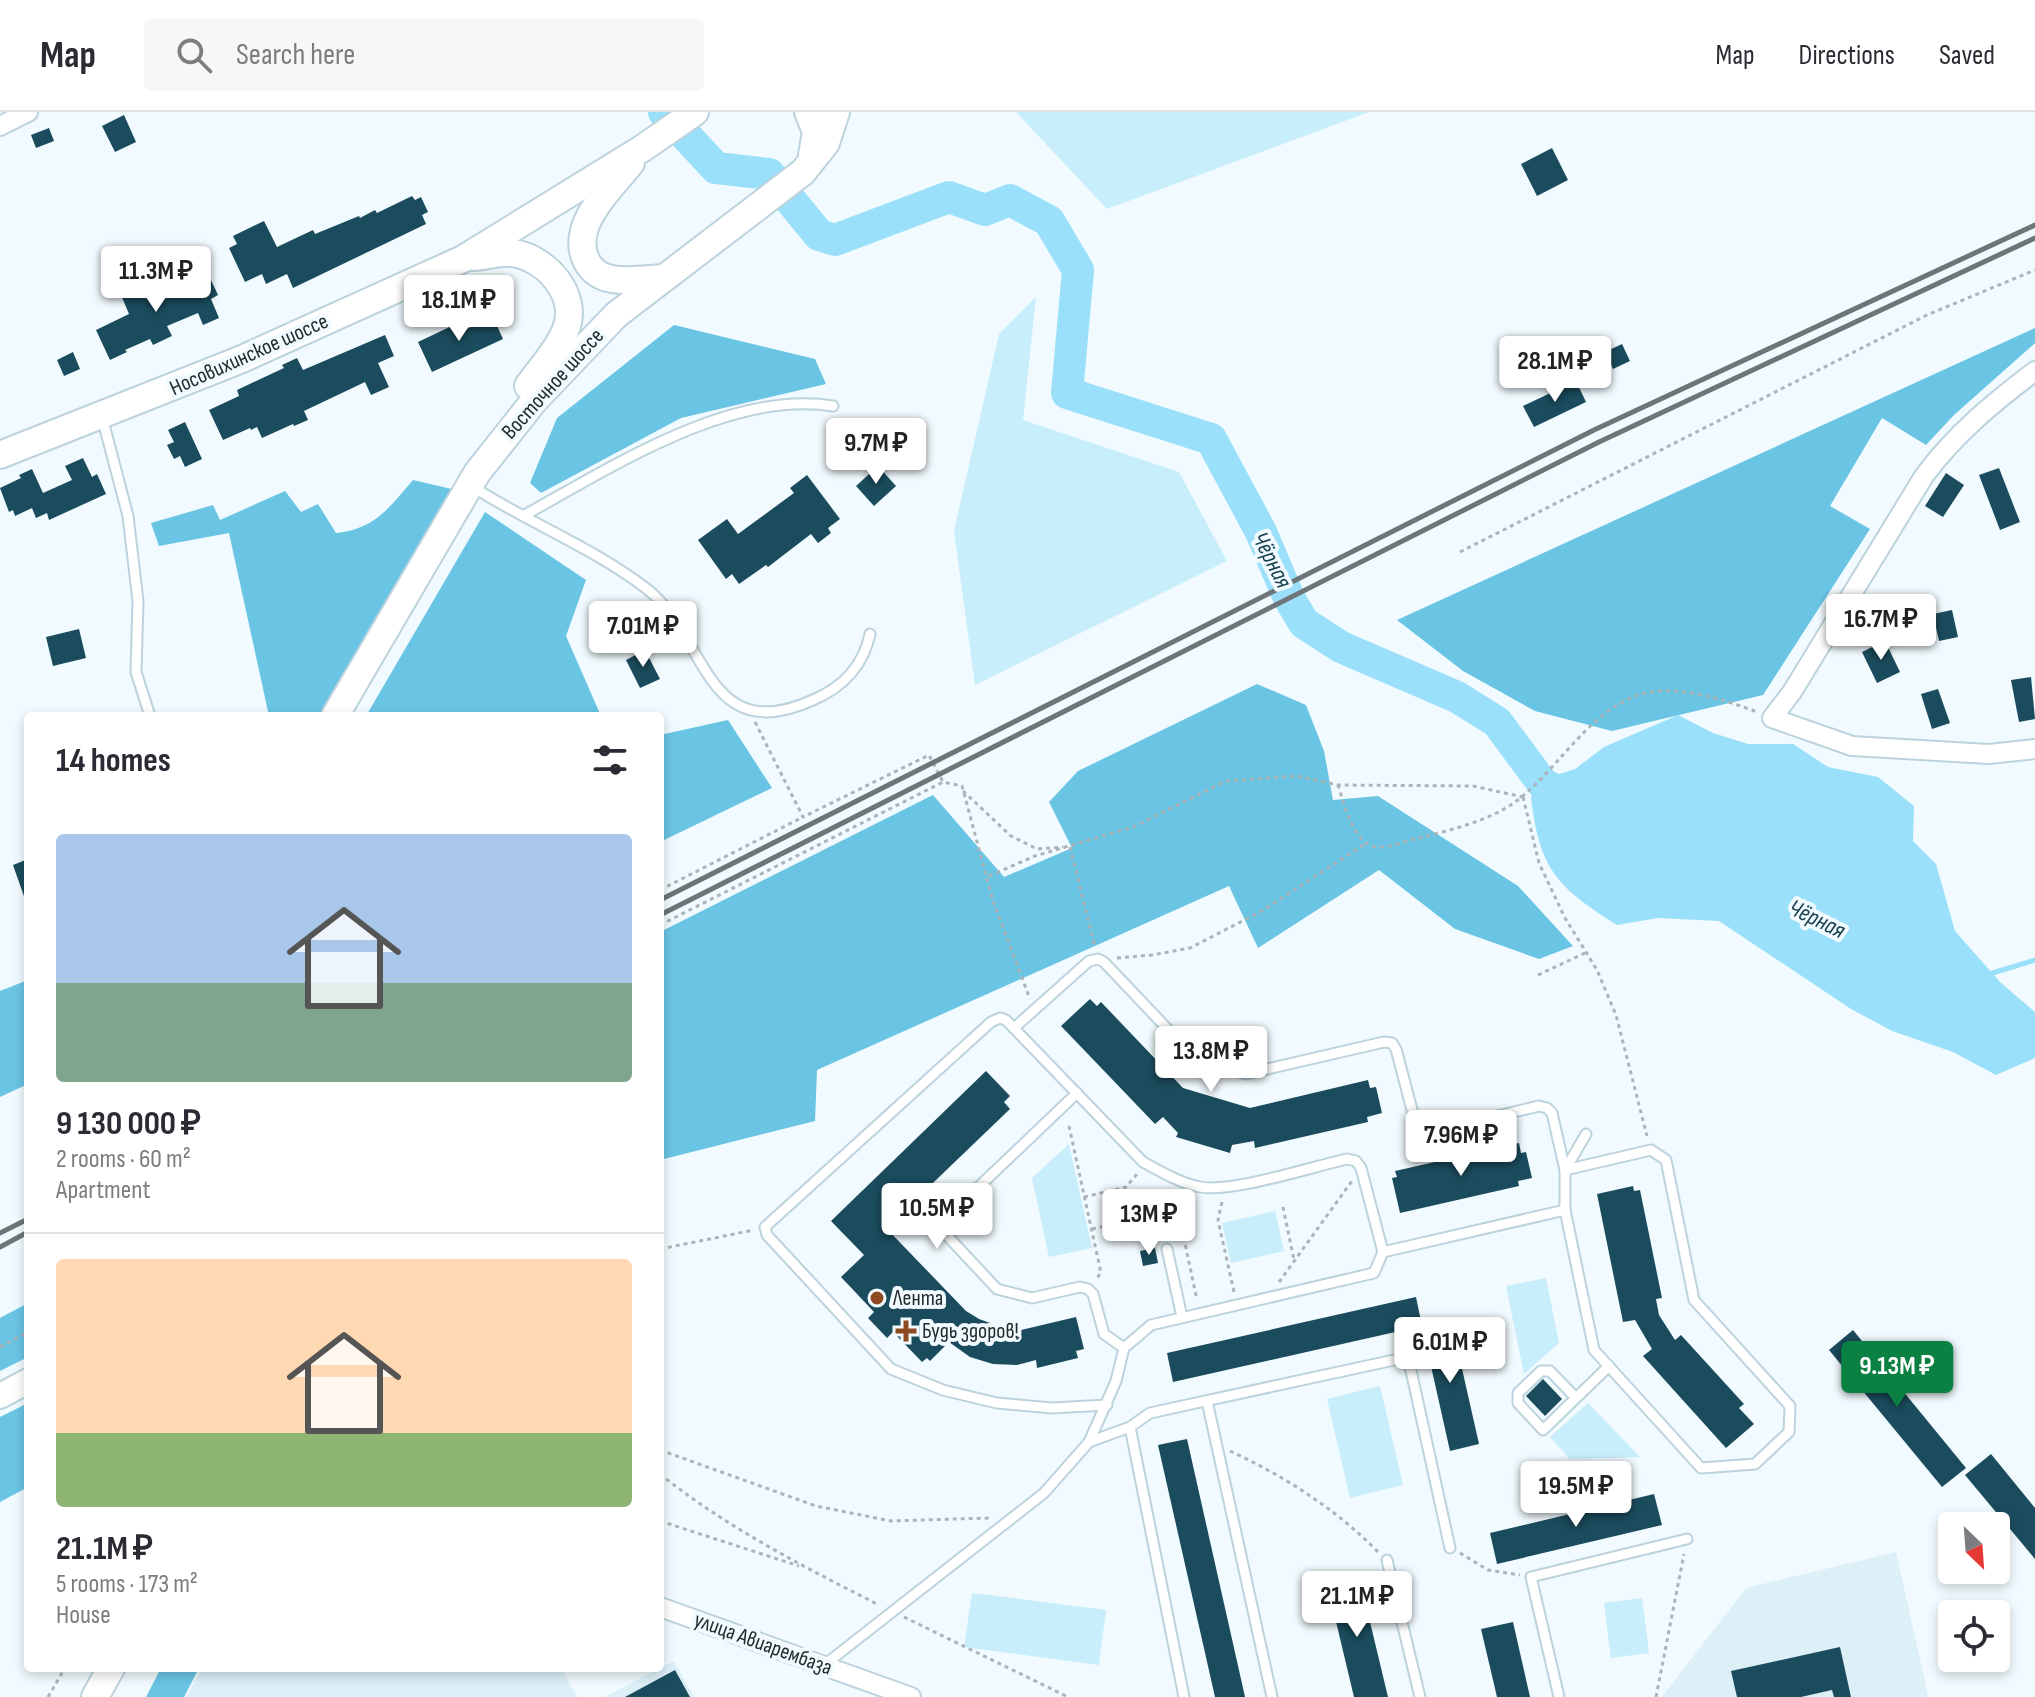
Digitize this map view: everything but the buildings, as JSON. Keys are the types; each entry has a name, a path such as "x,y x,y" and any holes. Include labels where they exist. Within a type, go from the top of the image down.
{"main road":[{"name":"Носовихинское шоссе","path":"0,455 242,359 463,259 643,148 695,112"},
{"path":"800,175 812,157 816,141 815,124 808,112"},
{"name":"Восточное шоссе","path":"337,712 489,456 569,362 616,315 800,175 826,143 833,116"},
{"path":"643,148 588,219 583,252 587,263 604,277 625,280 662,278"},
{"path":"463,259 510,253 524,257 545,268 563,289 569,302 566,331 500,428 489,456"},
{"path":"95,1697 109,1672"}],"street":[{"path":"0,126 25,114"},
{"path":"2035,371 1946,445 1792,692 1772,718 1852,746 1989,754 2035,749"},
{"path":"0,1396 24,1383"},
{"name":"улица Авиарембаза","path":"664,1608 911,1697"}],"lane":[{"path":"523,516 628,458 708,423 777,405 807,401 833,406"},
{"path":"102,416 128,516 138,601 136,672 149,712"},
{"path":"470,485 649,591 678,626 715,689 740,707 769,712 796,707 839,686 861,663 870,634"},
{"path":"1014,1028 1089,961 1098,959 1195,1058 1246,1074 1384,1042 1392,1043 1420,1131 1429,1132 1539,1106 1547,1108 1552,1113 1565,1170 1565,1210 1594,1350 1701,1468 1755,1464 1789,1432 1790,1406 1694,1300 1666,1160 1651,1150 1565,1170"},
{"path":"823,1666 1044,1493 1089,1442 1107,1405 1116,1381 1124,1348 1151,1325 1374,1273 1383,1252 1361,1168 1356,1161 1347,1159 1225,1187 1199,1187 1165,1175 1143,1162 1014,1028 1000,1018 991,1022 768,1221 765,1227 767,1235 891,1369 943,1390 997,1403 1052,1408 1107,1405"},
{"path":"1077,1093 944,1220 940,1228 997,1289 1032,1298 1080,1287 1088,1289 1093,1294 1104,1334 1124,1348"},
{"path":"1565,1170 1586,1134"},
{"path":"1383,1252 1565,1210"},
{"path":"1167,1249 1182,1317"},
{"path":"1089,1442 1130,1427 1150,1413 1408,1357 1450,1548"},
{"path":"1576,1398 1550,1371 1541,1371 1518,1393 1518,1403 1543,1430 1576,1398 1609,1366"},
{"path":"1207,1401 1272,1697"},
{"path":"1130,1427 1184,1697"},
{"path":"1559,1697 1531,1577 1687,1539"},
{"path":"1387,1560 1420,1697"}],"path":[{"path":"1460,552 1927,315 2035,270"},
{"path":"1338,785 1350,822 1365,844 1376,848 1474,823 1523,797 1599,718 1634,696 1676,690 1728,702 1772,718"},
{"path":"748,709 803,817"},
{"path":"664,888 929,755 943,782"},
{"path":"987,876 1022,861 1133,827 1226,781 1297,776 1338,785 1473,786 1523,797"},
{"path":"664,923 943,782 962,786 987,876 1019,974 1035,1010"},
{"path":"963,791 1011,836 1037,849 1072,847"},
{"path":"1523,797 1539,863 1565,918 1597,970 1616,1015 1651,1150"},
{"path":"1072,847 1098,959 1152,955 1190,948 1260,912 1365,844"},
{"path":"1538,975 1586,952"},
{"path":"1069,1126 1101,1273 1088,1289"},
{"path":"1084,1197 1126,1187 1135,1180 1143,1162"},
{"path":"1275,1286 1361,1168"},
{"path":"1225,1187 1218,1220 1235,1295"},
{"path":"1283,1207 1294,1260"},
{"path":"1092,1229 1177,1208 1198,1304"},
{"path":"664,1248 765,1227"},
{"path":"0,1347 24,1334"},
{"path":"1216,1444 1284,1478 1353,1526 1387,1560"},
{"path":"664,1451 816,1506 891,1521 1013,1517"},
{"path":"664,1477 806,1569 1068,1697"},
{"path":"664,1522 806,1569"},
{"path":"1656,1697 1687,1539"},
{"path":"1450,1548 1488,1570 1531,1577"},
{"path":"48,1697 63,1672"}],"shaded area":[{"path":"1016,112 1369,112 1107,209"},
{"path":"1036,297 1023,420 1179,472 1227,561 975,685 954,531 999,334"},
{"path":"674,325 815,359 826,384 681,418 541,493 530,483 557,418"},
{"path":"2035,328 2035,343 1954,415 1926,445 1882,418 1830,506 1870,529 1763,695 1612,731 1535,711 1463,671 1397,620"},
{"path":"413,480 456,490 324,712 268,712 229,533 159,546 151,523 213,505 220,520 285,491 301,512 318,504 336,533 361,527 388,508"},
{"path":"485,512 586,580 566,636 599,712 368,712"},
{"path":"1257,684 1306,705 1324,751 1333,800 1378,796 1518,886 1573,946 1539,959 1455,929 1379,870 1258,948 1229,886 817,1070 815,1121 664,1159 664,930 933,795 1004,877 1072,848 1049,802 1078,771"},
{"path":"728,720 772,788 664,840 664,734"},
{"path":"24,982 24,1086 0,1097 0,991"},
{"path":"1069,1144 1092,1248 1049,1257 1032,1178"},
{"path":"1275,1211 1284,1251 1231,1263 1222,1223"},
{"path":"1546,1278 1559,1343 1524,1374 1506,1286"},
{"path":"24,1305 24,1359 0,1371 0,1318"},
{"path":"1380,1386 1403,1485 1350,1498 1327,1399"},
{"path":"1588,1403 1640,1457 1570,1459 1550,1437"},
{"path":"24,1405 24,1489 0,1502 0,1417"},
{"path":"1896,1552 1926,1697 1662,1697 1746,1588"},
{"path":"972,1593 1106,1610 1099,1665 964,1647"},
{"path":"1642,1598 1649,1653 1611,1658 1604,1603"},
{"path":"674,1661 694,1697 605,1697 653,1672 664,1672 664,1666"},
{"path":"159,1672 197,1672 184,1697 146,1697"},
{"path":"200,1672 563,1672 577,1697 186,1697"}],"water":[{"path":"1678,715 1713,733 1748,744 1793,744 1828,767 1878,777 1914,806 1913,841 1936,864 1955,931 2000,982 2035,1012 2035,1058 1996,1075 1953,1052 1892,1031 1851,1009 1719,921 1658,918 1617,925 1566,887 1554,874 1539,842 1531,797 1550,777 1575,769 1604,747"}],"waterway":[{"name":"Чёрная","path":"664,112 716,168 769,174 819,235 835,240 949,197 985,210 1010,200 1049,221 1078,270 1067,393 1211,439 1261,532 1289,598 1304,623 1341,647 1457,697 1497,722 1543,784 1580,803"},
{"path":"1986,975 2035,960"}],"railway":[{"path":"664,898 1594,430 2035,225"},
{"path":"664,913 1599,442 2035,238"},
{"path":"0,1233 24,1221"},
{"path":"0,1247 24,1234"}],"place":[{"name":"Лента","path":"877,1298"},
{"name":"Будь здоров!","path":"906,1331"}]}
